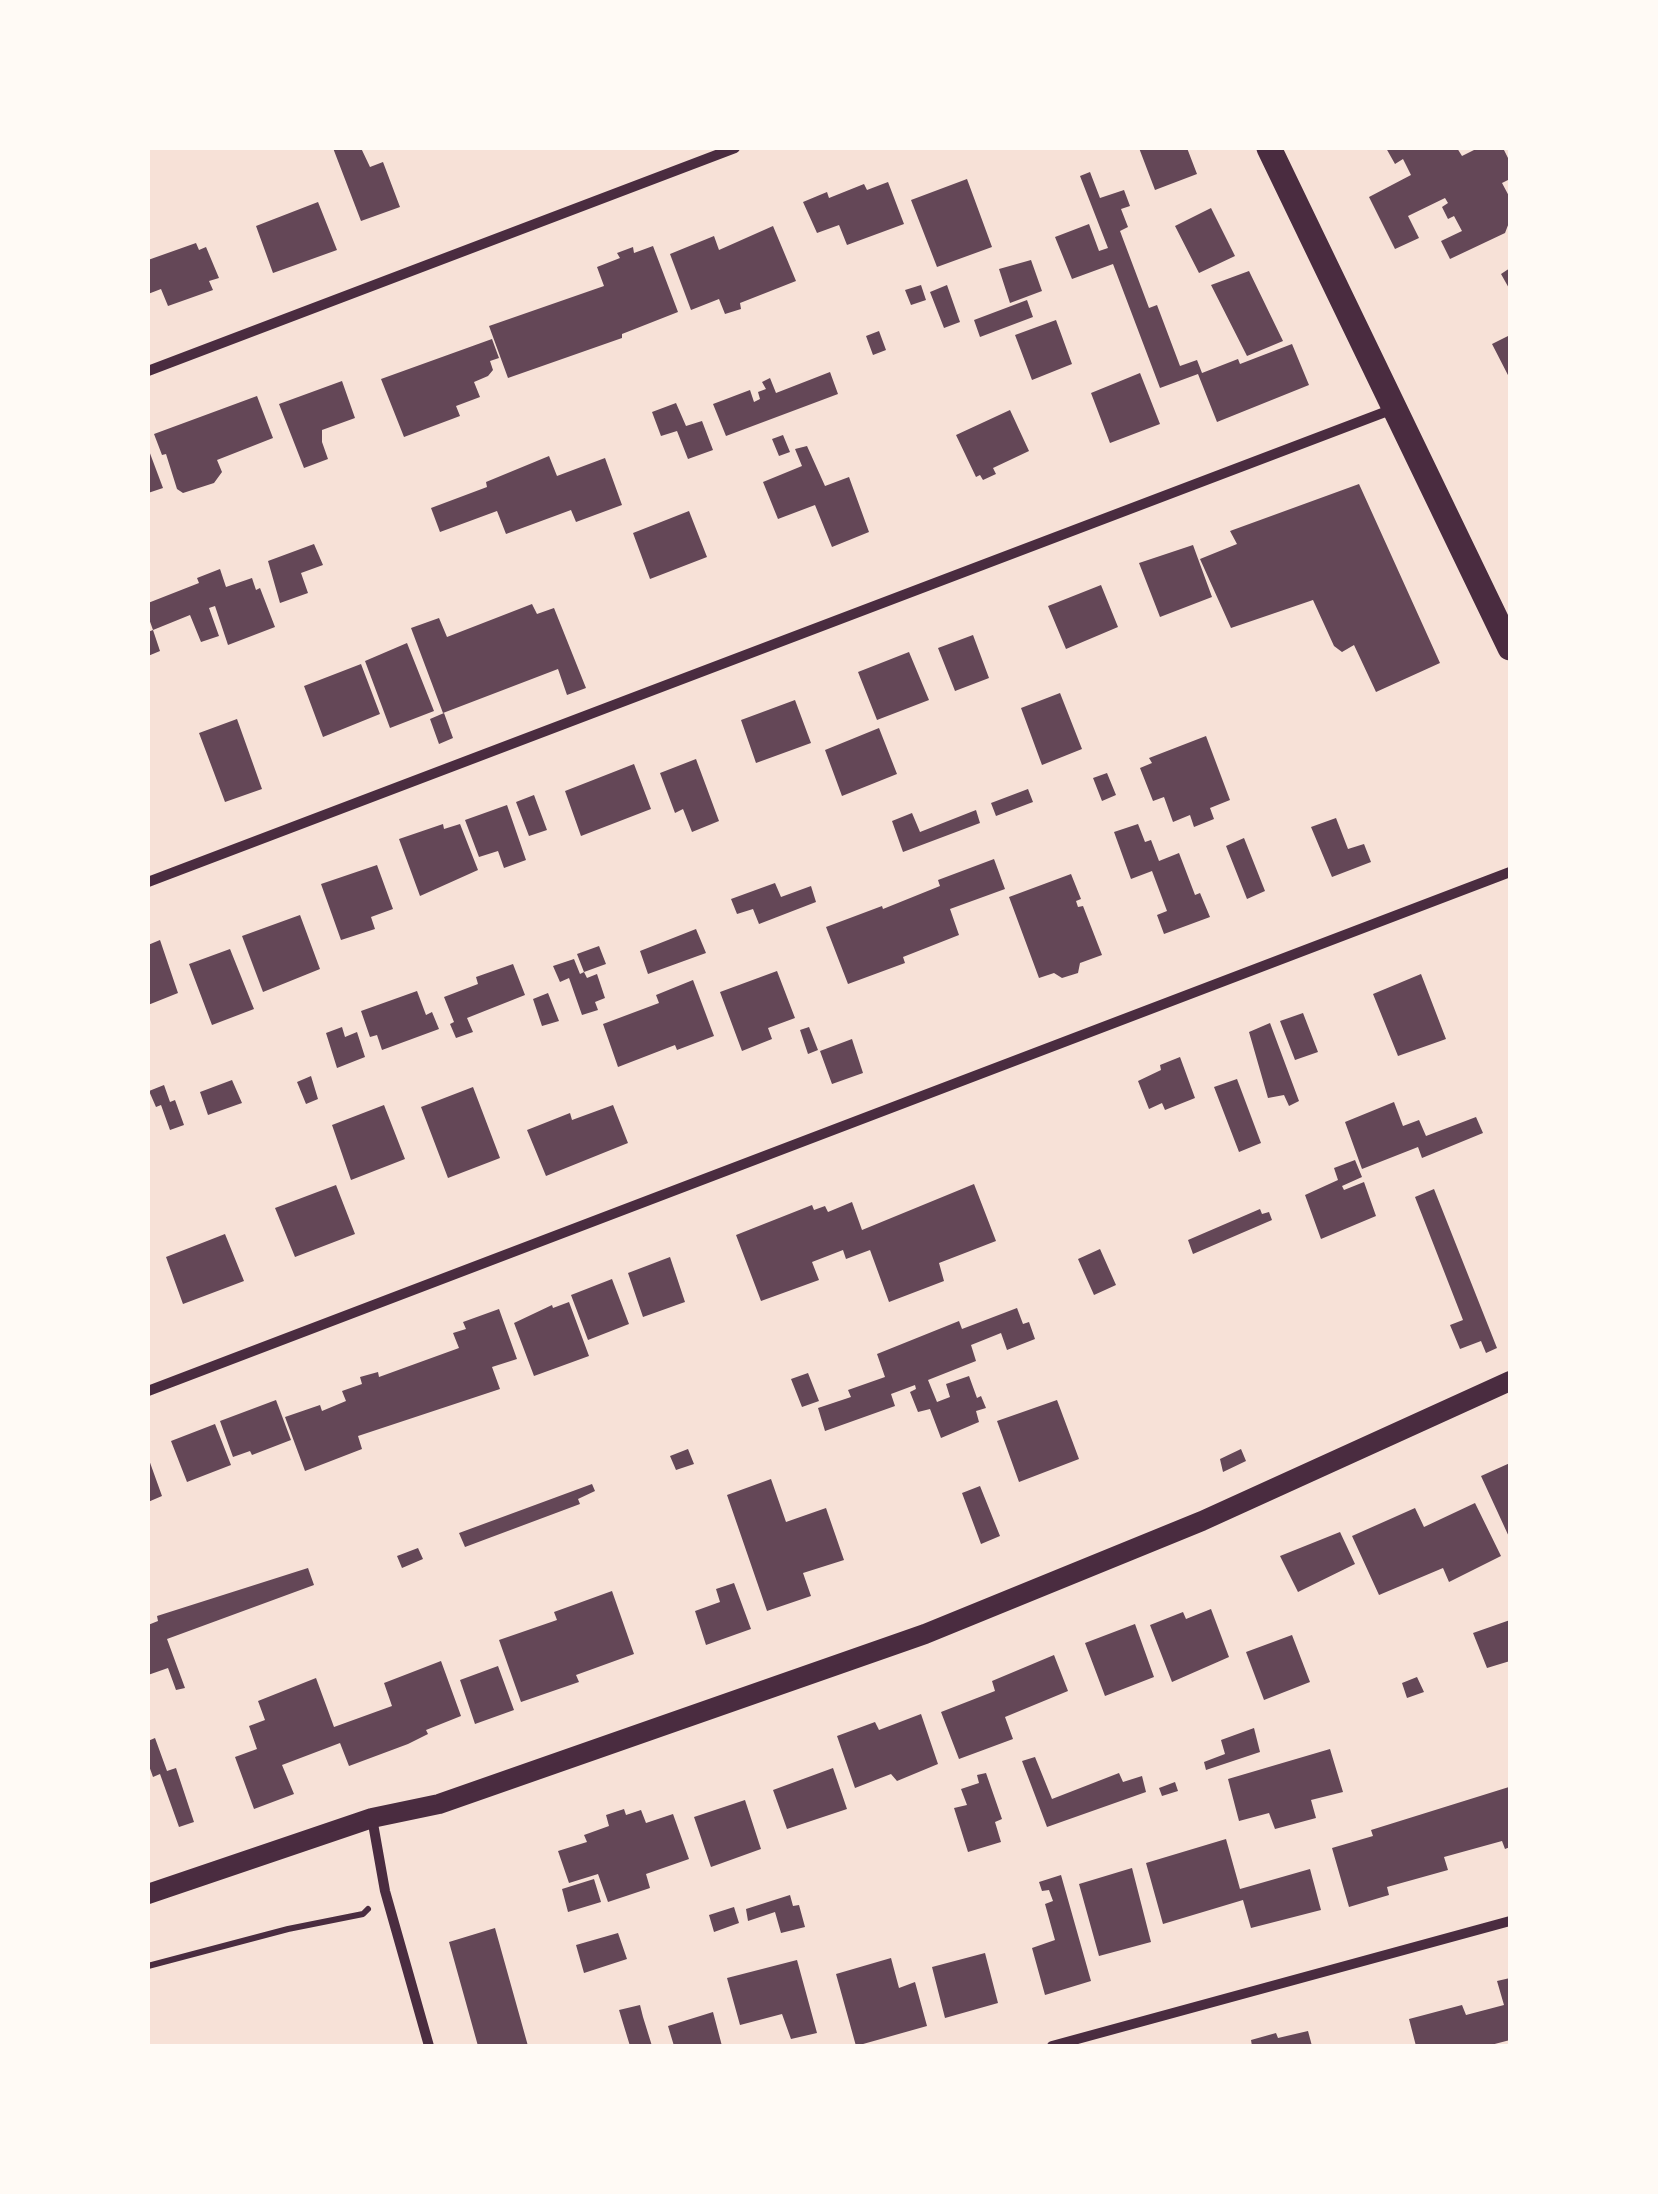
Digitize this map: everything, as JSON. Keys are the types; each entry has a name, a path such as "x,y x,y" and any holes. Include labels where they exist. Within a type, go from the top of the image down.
{"main road":[{"path":"1269,148 1510,648"},
{"path":"148,1894 372,1818 438,1804 925,1634 1202,1521 1510,1380"}],"street":[{"path":"148,372 734,148"},
{"path":"148,882 1394,408"},
{"path":"148,1390 1510,872"},
{"path":"372,1818 385,1891 430,2046"},
{"path":"1052,2046 1510,1921"}],"path":[{"path":"148,1966 288,1929 363,1914 385,1891"}],"building":[{"path":"333,148 361,148 370,167 383,162 400,207 361,221"},
{"path":"1139,148 1187,148 1197,174 1155,190"},
{"path":"1386,148 1457,148 1462,156 1478,148 1503,148 1510,162 1510,179 1502,183 1510,198 1510,220 1505,233 1450,259 1441,241 1462,231 1454,216 1448,219 1442,207 1448,203 1445,198 1408,216 1419,238 1395,249 1369,197 1411,175 1403,159 1395,164"},
{"path":"1090,172 1100,198 1124,190 1130,206 1121,209 1128,227 1120,231 1149,308 1157,305 1180,366 1197,360 1202,373 1238,359 1240,364 1292,344 1309,385 1217,422 1198,374 1160,388 1113,264 1072,279 1055,237 1089,224 1099,251 1108,248 1080,176"},
{"path":"967,179 992,247 937,267 911,200"},
{"path":"888,182 904,224 847,245 839,225 817,233 803,202 827,192 829,198 864,184 867,190"},
{"path":"318,202 337,250 273,273 256,226"},
{"path":"1211,208 1235,256 1199,273 1175,226"},
{"path":"773,226 796,281 740,303 741,309 725,314 719,299 691,310 670,254 714,236 719,250"},
{"path":"196,243 199,250 206,247 219,278 209,281 213,290 168,306 161,289 148,294 148,260"},
{"path":"653,246 678,312 622,334 622,338 508,378 489,326 604,286 597,267 620,258 617,253 633,247 634,253"},
{"path":"1031,260 1042,291 1010,303 999,269"},
{"path":"1510,268 1510,290 1501,274"},
{"path":"1249,271 1283,341 1247,356 1211,285"},
{"path":"921,285 926,300 911,305 905,290"},
{"path":"947,285 960,322 944,328 930,292"},
{"path":"1027,300 1033,317 980,337 974,320"},
{"path":"1056,320 1072,364 1032,380 1015,335"},
{"path":"879,331 886,350 873,355 866,336"},
{"path":"1510,335 1510,379 1492,344"},
{"path":"492,339 499,358 490,361 493,370 488,376 474,382 480,397 456,406 460,416 404,437 381,379"},
{"path":"830,372 838,394 726,436 713,404 750,390 754,402 760,399 758,392 766,389 762,382 770,378 776,393"},
{"path":"1140,373 1160,424 1110,443 1091,393"},
{"path":"342,381 355,418 322,430 328,459 304,468 279,404"},
{"path":"257,396 273,438 217,460 222,472 214,483 183,493 177,489 166,454 162,455 154,434"},
{"path":"676,403 686,426 702,421 713,450 688,459 677,431 661,436 652,412"},
{"path":"1010,410 1029,451 993,468 996,474 983,480 980,475 976,477 956,435"},
{"path":"783,435 790,452 779,456 772,439"},
{"path":"807,446 825,486 849,477 869,532 832,547 815,505 778,519 763,482 802,466 795,449"},
{"path":"148,448 163,488 148,493"},
{"path":"549,456 557,476 605,458 622,505 576,522 571,510 506,534 497,511 440,532 431,508 487,487 486,482"},
{"path":"1359,484 1440,663 1376,692 1354,645 1342,652 1334,646 1313,600 1231,628 1200,559 1237,544 1230,531"},
{"path":"689,511 707,557 650,579 633,533"},
{"path":"314,544 323,565 301,573 308,593 280,603 268,561"},
{"path":"1193,545 1212,597 1160,617 1139,563"},
{"path":"220,569 226,587 252,578 275,627 228,645 215,606 209,608 219,636 201,642 190,615 153,630 148,603 199,583 197,578"},
{"path":"1101,585 1118,627 1066,649 1048,606"},
{"path":"532,604 537,614 554,608 586,688 567,695 558,669 443,713 411,628 439,618 447,637"},
{"path":"153,630 160,651 148,656 148,632"},
{"path":"973,635 989,678 955,691 938,648"},
{"path":"407,643 434,711 390,728 365,661"},
{"path":"909,652 929,700 877,720 858,672"},
{"path":"361,664 380,714 323,737 304,686"},
{"path":"1060,693 1082,749 1042,765 1021,708"},
{"path":"795,700 811,743 756,763 741,720"},
{"path":"444,713 453,738 439,744 430,719"},
{"path":"237,719 262,789 225,802 199,733"},
{"path":"879,728 897,774 842,796 825,750"},
{"path":"1206,736 1230,800 1210,808 1214,819 1194,827 1190,815 1173,822 1164,797 1153,801 1140,768 1152,763 1149,758"},
{"path":"696,759 719,821 692,832 683,809 675,813 660,773"},
{"path":"634,764 651,809 581,836 565,791"},
{"path":"1107,773 1116,795 1102,801 1093,778"},
{"path":"1028,789 1033,802 996,816 991,803"},
{"path":"534,795 547,830 529,836 516,802"},
{"path":"507,805 526,860 504,868 498,851 479,857 465,820"},
{"path":"976,810 980,823 903,852 892,821 912,813 920,832"},
{"path":"1336,818 1348,849 1364,844 1371,862 1332,877 1311,827"},
{"path":"443,824 444,829 460,824 478,870 420,896 399,839"},
{"path":"1138,824 1145,842 1151,840 1159,861 1179,853 1195,895 1200,893 1210,917 1164,934 1157,915 1167,911 1152,871 1131,879 1114,832"},
{"path":"1244,838 1265,891 1247,899 1226,846"},
{"path":"994,859 1005,889 950,909 959,935 903,957 905,963 848,984 826,927 940,886 938,880"},
{"path":"377,865 393,909 371,917 375,929 341,940 321,884"},
{"path":"1071,874 1081,899 1076,901 1078,907 1083,906 1102,955 1080,963 1078,973 1062,978 1054,973 1039,978 1009,897"},
{"path":"775,883 781,897 811,886 816,902 759,924 753,909 737,914 731,899"},
{"path":"300,915 320,969 263,992 242,936"},
{"path":"696,929 706,953 648,974 640,951"},
{"path":"160,940 178,993 148,1005 148,945"},
{"path":"599,946 606,964 584,972 577,954"},
{"path":"230,949 254,1009 212,1025 189,964"},
{"path":"574,959 580,974 584,972 587,978 597,974 605,998 595,1002 598,1010 582,1015 569,978 560,982 553,966"},
{"path":"513,964 525,995 467,1018 473,1032 456,1038 444,997 478,984 476,977"},
{"path":"777,971 795,1018 768,1028 772,1039 742,1051 720,992"},
{"path":"1421,974 1446,1039 1398,1056 1373,994"},
{"path":"693,980 714,1036 677,1050 675,1045 618,1067 603,1024 659,1003 656,995"},
{"path":"417,991 426,1015 432,1012 439,1029 382,1050 377,1035 370,1037 361,1011"},
{"path":"548,993 559,1021 542,1026 533,999"},
{"path":"1303,1013 1318,1052 1295,1060 1280,1021"},
{"path":"1270,1023 1299,1101 1289,1106 1284,1095 1268,1098 1249,1032"},
{"path":"342,1027 345,1037 357,1032 365,1057 337,1068 326,1033"},
{"path":"809,1027 818,1050 808,1054 800,1030"},
{"path":"852,1039 863,1073 832,1084 820,1051"},
{"path":"1180,1057 1195,1098 1165,1110 1162,1103 1149,1109 1138,1081"},
{"path":"311,1076 318,1099 306,1104 297,1082"},
{"path":"1237,1079 1261,1143 1239,1152 1214,1087"},
{"path":"232,1080 242,1103 208,1115 200,1092"},
{"path":"164,1085 170,1102 175,1100 184,1125 170,1130 161,1105 156,1107 149,1091"},
{"path":"473,1087 500,1158 448,1178 421,1107"},
{"path":"1394,1102 1403,1126 1419,1120 1426,1136 1476,1117 1483,1133 1422,1158 1418,1147 1362,1169 1345,1122"},
{"path":"384,1105 405,1159 351,1180 332,1125"},
{"path":"613,1105 628,1143 546,1176 527,1130 570,1113 572,1120"},
{"path":"1355,1160 1362,1177 1342,1186 1344,1190 1364,1182 1376,1216 1321,1239 1305,1195 1338,1180 1334,1168"},
{"path":"974,1184 996,1241 939,1263 944,1281 889,1302 870,1250 846,1259 843,1250 812,1262 819,1280 761,1301 736,1235 812,1205 814,1210 825,1206 828,1212 852,1202 862,1230"},
{"path":"336,1185 355,1234 295,1257 275,1208"},
{"path":"1434,1189 1497,1348 1486,1353 1481,1341 1460,1349 1450,1325 1463,1320 1415,1197"},
{"path":"1260,1209 1262,1214 1269,1212 1272,1220 1193,1254 1188,1240"},
{"path":"225,1234 244,1281 183,1304 166,1257"},
{"path":"1100,1249 1116,1285 1094,1295 1078,1259"},
{"path":"670,1257 685,1302 643,1317 628,1273"},
{"path":"612,1279 629,1324 588,1340 571,1295"},
{"path":"569,1302 589,1356 534,1376 514,1323 552,1305 553,1308"},
{"path":"1017,1308 1023,1324 1029,1322 1035,1339 1007,1350 1001,1333 971,1345 976,1361 928,1380 937,1402 950,1397 946,1384 969,1376 977,1398 981,1396 986,1408 976,1411 979,1422 941,1438 930,1409 918,1412 910,1392 916,1389 915,1385 891,1394 895,1406 825,1431 818,1408 851,1397 848,1390 885,1377 877,1354 959,1321 962,1329"},
{"path":"499,1309 517,1359 492,1367 500,1389 358,1436 362,1449 305,1471 285,1417 320,1405 322,1411 346,1401 342,1391 362,1384 360,1377 378,1372 379,1377 459,1348 453,1333 466,1329 463,1322"},
{"path":"808,1373 819,1401 802,1407 791,1379"},
{"path":"276,1400 291,1440 252,1455 250,1451 233,1457 220,1421"},
{"path":"1057,1400 1079,1459 1019,1482 997,1421"},
{"path":"215,1424 231,1465 187,1482 171,1441"},
{"path":"688,1449 694,1464 676,1470 670,1456"},
{"path":"1241,1449 1246,1461 1223,1472 1220,1459"},
{"path":"148,1457 162,1496 148,1502"},
{"path":"1510,1463 1510,1539 1481,1476"},
{"path":"771,1479 786,1522 826,1508 844,1560 803,1573 811,1596 767,1611 727,1495"},
{"path":"592,1484 595,1491 578,1499 580,1504 465,1547 459,1533"},
{"path":"980,1486 1000,1536 981,1544 962,1493"},
{"path":"1475,1503 1501,1556 1449,1582 1443,1568 1379,1595 1352,1536 1415,1508 1424,1527"},
{"path":"1340,1532 1355,1564 1298,1592 1280,1556"},
{"path":"418,1548 423,1559 402,1568 397,1556"},
{"path":"308,1568 314,1585 167,1639 185,1688 176,1690 168,1668 148,1675 148,1625 158,1621 157,1616"},
{"path":"734,1583 751,1629 706,1645 695,1611 720,1602 716,1589"},
{"path":"612,1591 634,1654 576,1675 579,1682 521,1702 499,1640 557,1620 554,1612"},
{"path":"1211,1609 1229,1657 1172,1682 1150,1625 1183,1612 1186,1619"},
{"path":"1510,1620 1510,1661 1487,1668 1473,1633"},
{"path":"1135,1624 1154,1677 1105,1696 1085,1643"},
{"path":"1292,1635 1310,1682 1264,1700 1246,1652"},
{"path":"1054,1655 1068,1691 1005,1717 1013,1739 959,1759 941,1712 995,1691 992,1681"},
{"path":"441,1661 461,1716 426,1730 428,1734 408,1744 349,1766 340,1743 282,1765 294,1794 254,1809 235,1757 257,1749 249,1726 265,1720 258,1701 316,1678 334,1727 392,1706 384,1683"},
{"path":"498,1666 514,1710 475,1724 460,1680"},
{"path":"1417,1677 1424,1692 1407,1698 1402,1683"},
{"path":"921,1714 938,1764 897,1781 891,1774 855,1788 837,1736 875,1722 879,1730"},
{"path":"1254,1728 1260,1752 1206,1770 1204,1762 1225,1754 1221,1740"},
{"path":"155,1738 167,1771 176,1768 194,1822 179,1827 160,1774 153,1777 148,1763 148,1741"},
{"path":"1330,1749 1343,1792 1311,1800 1316,1818 1275,1829 1269,1813 1239,1821 1228,1779"},
{"path":"1035,1757 1052,1799 1119,1773 1123,1782 1142,1776 1146,1792 1047,1827 1022,1761"},
{"path":"833,1768 847,1809 787,1829 773,1790"},
{"path":"986,1773 1002,1819 995,1822 1001,1842 968,1852 954,1808 967,1805 961,1789 979,1783 977,1775"},
{"path":"1175,1782 1178,1791 1162,1796 1159,1788"},
{"path":"1509,1787 1510,1847 1505,1849 1502,1841 1444,1857 1448,1870 1387,1887 1389,1895 1349,1907 1332,1848 1373,1836 1371,1830"},
{"path":"745,1800 761,1849 711,1867 694,1817"},
{"path":"624,1809 626,1815 641,1810 646,1823 673,1814 689,1859 646,1874 650,1888 608,1902 598,1874 569,1883 558,1851 587,1842 584,1835 609,1826 606,1815"},
{"path":"1226,1839 1240,1889 1310,1869 1321,1910 1251,1928 1243,1900 1163,1924 1146,1863"},
{"path":"1132,1868 1151,1942 1099,1956 1079,1884"},
{"path":"1061,1875 1091,1981 1045,1995 1032,1948 1055,1940 1045,1904 1053,1901 1049,1890 1042,1891 1039,1882"},
{"path":"594,1879 601,1902 568,1912 562,1889"},
{"path":"790,1895 793,1906 799,1905 805,1927 781,1933 775,1912 748,1921 746,1909"},
{"path":"734,1907 739,1923 714,1932 709,1915"},
{"path":"495,1928 528,2046 478,2046 449,1942"},
{"path":"618,1933 627,1959 584,1973 576,1945"},
{"path":"985,1953 998,2003 945,2018 932,1967"},
{"path":"891,1958 899,1988 915,1982 927,2026 856,2046 836,1974"},
{"path":"797,1960 817,2033 791,2039 782,2014 740,2025 727,1978"},
{"path":"1510,1978 1510,2040 1487,2046 1416,2046 1409,2019 1462,2005 1466,2015 1504,2005 1497,1981"},
{"path":"640,2005 652,2046 630,2046 619,2010"},
{"path":"713,2012 722,2046 674,2046 668,2026"},
{"path":"1308,2031 1312,2046 1252,2046 1251,2040 1276,2033 1278,2038"}]}
